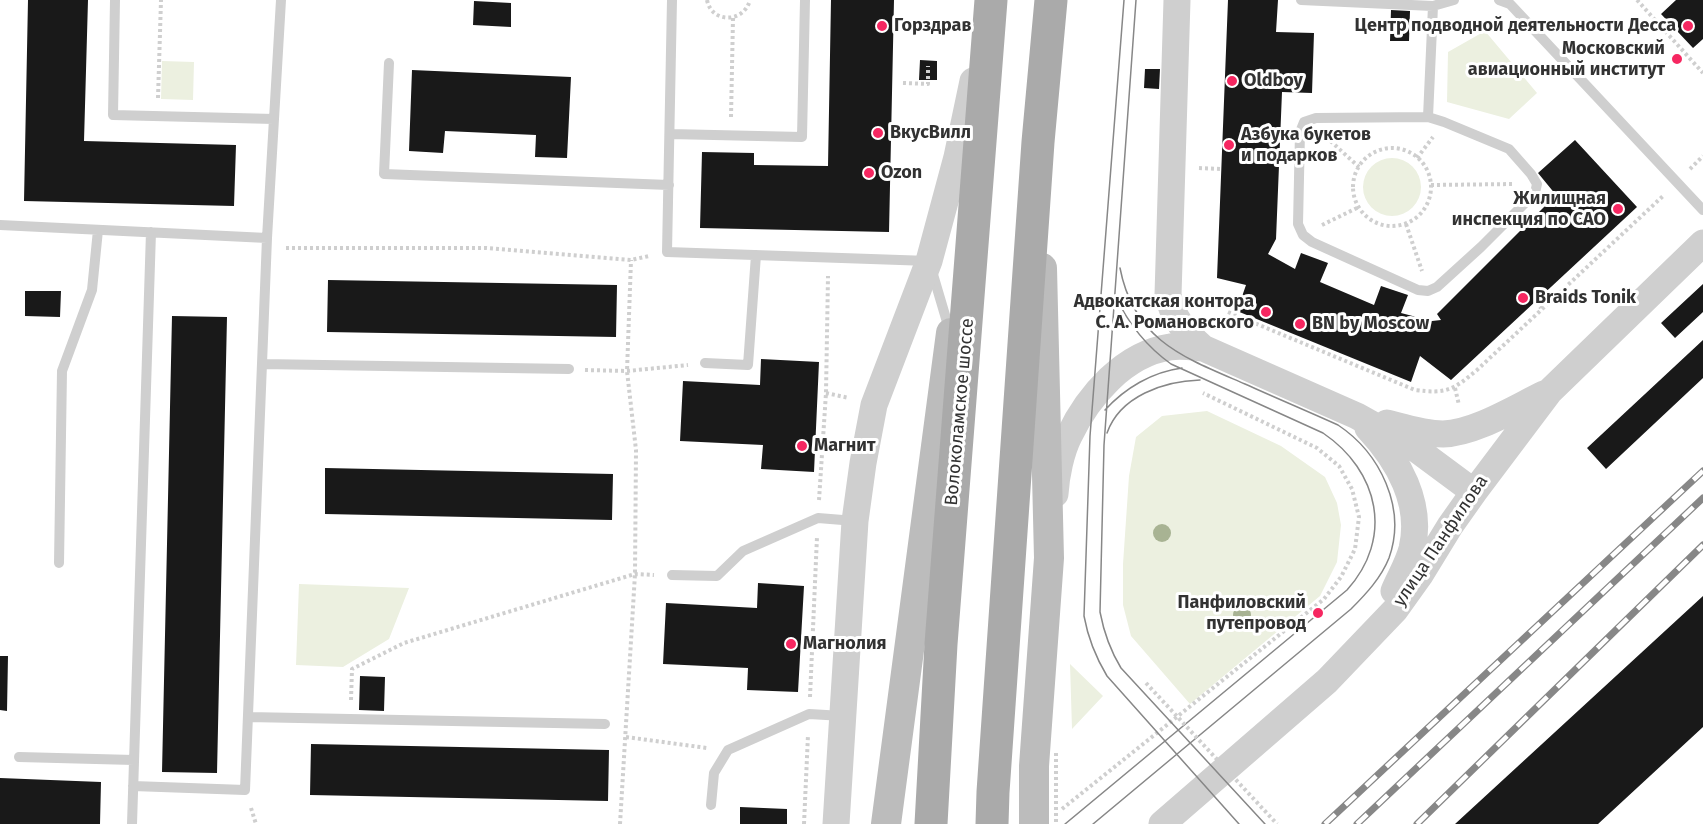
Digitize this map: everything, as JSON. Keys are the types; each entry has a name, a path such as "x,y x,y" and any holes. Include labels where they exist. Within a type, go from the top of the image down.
{"main road":[{"name":"Волоколамское шоссе","path":"931,824 941,644 974,239 990,0"},
{"path":"992,824 1038,142 1051,0"},
{"path":"1038,142 1048,558 1042,821"},
{"path":"886,824 951,334 974,239"}],"street":[{"path":"836,824 855,521 863,463 874,405 929,261 957,157 990,0"},
{"path":"1177,0 1168,295 1176,320 1184,331 1203,348 1357,416 1416,449 1474,492"},
{"name":"улица Панфилова","path":"1162,824 1327,681 1375,628 1395,610 1474,492 1550,391 1703,243"},
{"path":"1048,558 1056,483 1067,438 1093,396 1119,371 1154,351 1181,346 1203,348"},
{"path":"1357,416 1423,432 1444,434 1481,424 1550,391"},
{"path":"1357,416 1378,439 1406,480 1412,502 1414,525 1412,547 1407,564 1375,628"}],"lane":[{"path":"115,0 112,116 274,119"},
{"path":"133,786 245,790 267,243 281,0"},
{"path":"672,0 668,252 929,261 951,334"},
{"path":"669,134 802,137 805,0"},
{"path":"1300,0 1433,6 1454,0"},
{"path":"1499,0 1510,4 1703,210"},
{"path":"1428,117 1433,6"},
{"path":"389,63 384,174 669,185"},
{"path":"1428,117 1444,122 1509,149 1537,184 1535,193 1437,287 1428,291 1418,290 1312,242 1303,235 1298,224 1298,173 1300,132 1304,122 1308,121 1316,118 1428,117"},
{"path":"0,225 151,232 267,243"},
{"path":"59,563 62,371 92,290 98,230"},
{"path":"132,824 151,232"},
{"path":"705,363 748,365 756,255"},
{"path":"262,364 569,369"},
{"path":"672,575 717,576 743,551 818,518 855,521"},
{"path":"711,805 714,773 728,750 809,714 843,716"},
{"path":"248,717 605,724"},
{"path":"19,757 134,760"}],"path":[{"path":"158,117 161,0"},
{"path":"707,0 714,14 723,18 733,18 742,14 750,0"},
{"path":"1637,0 1703,73"},
{"path":"731,135 733,18"},
{"path":"903,83 928,84 928,66"},
{"path":"1308,121 1359,167"},
{"path":"1386,149 1408,152 1425,165 1431,185 1427,204 1415,219 1396,226 1385,225 1366,216 1359,207 1354,187 1359,167 1366,158 1386,149"},
{"path":"1228,312 1415,390 1436,393 1455,388 1677,183 1703,156"},
{"path":"1199,168 1221,169"},
{"path":"1431,185 1537,184"},
{"path":"1303,235 1359,207"},
{"path":"1406,224 1428,291"},
{"path":"267,243 486,248 631,260 668,252"},
{"path":"804,824 826,393 828,257"},
{"path":"620,824 635,574 636,450 627,371 631,260"},
{"path":"1536,302 1541,308"},
{"path":"569,369 627,371 705,363"},
{"path":"826,393 849,399"},
{"path":"1042,821 1324,599 1341,577 1355,549 1359,517 1352,489 1339,466 1317,447 1203,393"},
{"path":"351,719 352,669 404,643 635,574 672,575"},
{"path":"1146,683 1277,824"},
{"path":"605,724 626,737 728,750"},
{"path":"1045,760 1056,824"}],"green space":[{"path":"1485,31 1537,93 1509,119 1447,102 1448,52"},
{"path":"162,61 194,62 193,100 161,99"},
{"path":"1392,158 1403,160 1416,171 1421,187 1419,198 1408,211 1392,216 1381,214 1368,203 1363,187 1365,176 1376,163"},
{"path":"1207,411 1281,446 1325,477 1337,503 1341,525 1337,562 1320,596 1190,704 1131,636 1123,605 1123,564 1129,476 1136,437 1162,416"},
{"path":"299,584 409,588 389,639 343,667 296,665"},
{"path":"1070,664 1103,696 1072,729"}],"building":[{"path":"28,0 88,0 84,141 236,145 234,206 24,201"},
{"path":"831,0 894,0 889,232 700,228 702,152 754,153 754,165 828,166"},
{"path":"1228,0 1278,0 1276,32 1314,33 1312,93 1282,92 1276,239 1268,254 1295,269 1301,253 1328,263 1320,282 1374,305 1381,286 1408,295 1401,313 1432,321 1441,320 1437,314 1556,195 1538,173 1575,140 1637,207 1451,380 1420,356 1411,382 1237,311 1246,285 1217,278"},
{"name":"Центр подводной деятельности Десса","path":"1676,0 1703,0 1703,39 1693,48 1661,14"},
{"path":"474,1 511,3 511,27 473,25"},
{"path":"1391,10 1410,11 1409,41 1390,41"},
{"path":"920,60 937,61 937,80 919,80"},
{"path":"1145,69 1160,69 1159,89 1144,88"},
{"path":"412,70 571,77 567,158 535,157 536,135 445,131 443,153 409,151"},
{"path":"328,280 617,285 616,337 327,332"},
{"path":"1703,284 1703,312 1675,338 1661,323"},
{"path":"25,291 61,291 60,317 25,316"},
{"path":"172,316 227,317 217,773 162,772"},
{"path":"1703,340 1703,378 1606,469 1587,448"},
{"path":"761,359 819,362 814,472 761,469 763,445 680,441 683,381 760,385"},
{"path":"325,468 613,474 612,520 325,514"},
{"path":"758,583 804,586 798,692 747,690 748,668 663,664 666,603 757,608"},
{"path":"1703,596 1703,727 1598,824 1455,824"},
{"path":"0,656 8,656 7,711 0,710"},
{"path":"360,676 385,677 384,711 359,710"},
{"path":"311,744 609,750 608,801 310,795"},
{"path":"0,778 101,782 100,824 0,824"},
{"path":"740,807 787,809 787,824 740,824"}],"tram line":[{"path":"1124,0 1090,436 1084,616 1092,647 1107,676 1239,824"},
{"path":"1136,0 1104,445 1100,612 1108,641 1121,668 1265,824"},
{"path":"1093,824 1351,609 1368,592 1389,558 1394,539 1395,520 1386,483 1377,466 1353,437 1338,425 1202,365 1165,344 1137,313 1127,293 1120,268"},
{"path":"1065,824 1347,590 1362,570 1371,549 1375,527 1374,506 1368,486 1357,466 1342,449 1323,433 1171,364 1139,334 1116,297"},
{"path":"1105,410 1140,382 1160,373 1182,368"},
{"path":"1107,433 1113,420 1122,409 1145,393 1158,387 1200,380"}],"railway":[{"path":"1325,824 1703,471"},
{"path":"1357,824 1703,498"},
{"path":"1417,824 1703,545"}],"place":[{"name":"Горздрав","path":"882,26"},
{"name":"Центр подводной деятельности Десса","path":"1688,26"},
{"name":"Московский авиационный институт","path":"1677,59"},
{"name":"Oldboy","path":"1232,81"},
{"name":"ВкусВилл","path":"878,133"},
{"name":"Азбука букетов и подарков","path":"1229,145"},
{"name":"Ozon","path":"869,173"},
{"name":"Жилищная инспекция по САО","path":"1618,209"},
{"name":"Braids Tonik","path":"1523,298"},
{"name":"Адвокатская контора С. А. Романовского","path":"1266,312"},
{"name":"BN by Moscow","path":"1300,324"},
{"name":"Магнит","path":"802,446"},
{"name":"Панфиловский путепровод","path":"1318,613"},
{"name":"Магнолия","path":"791,644"}]}
